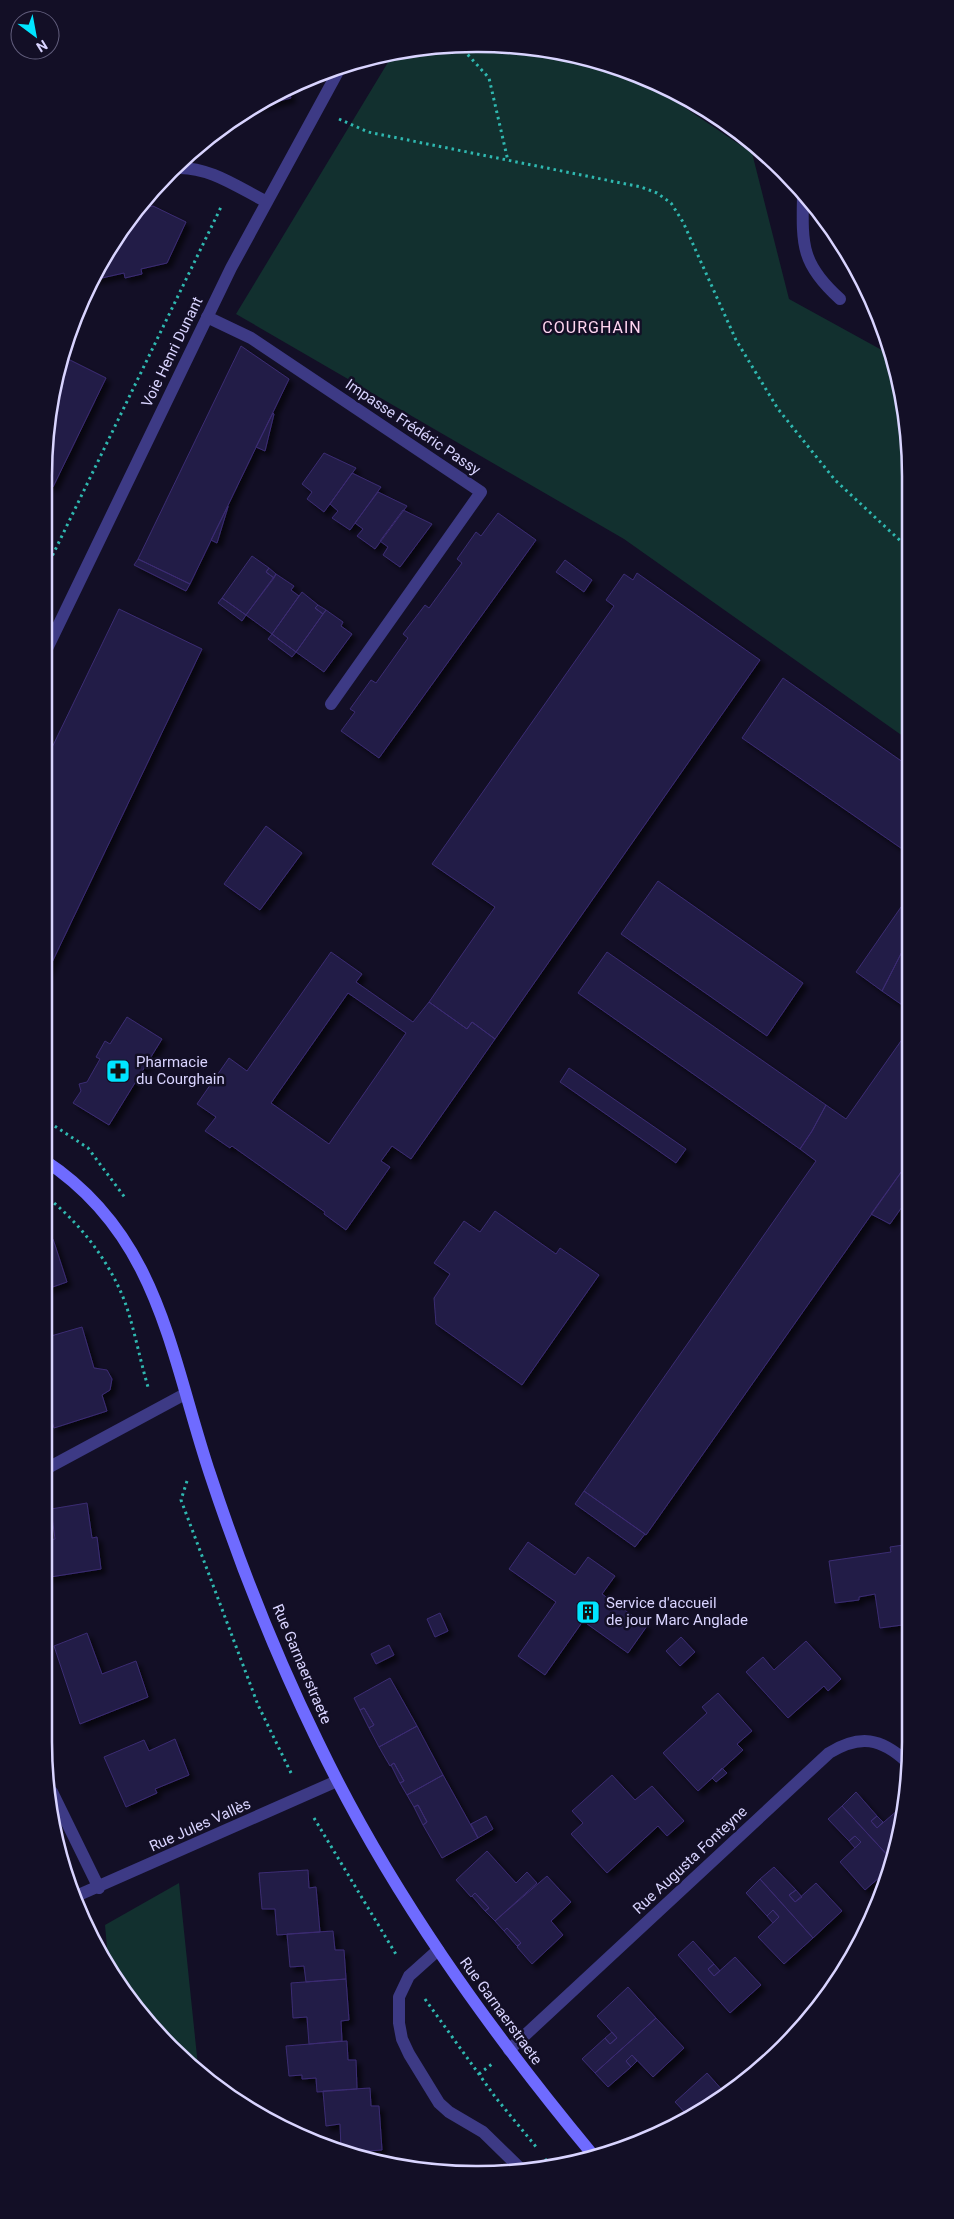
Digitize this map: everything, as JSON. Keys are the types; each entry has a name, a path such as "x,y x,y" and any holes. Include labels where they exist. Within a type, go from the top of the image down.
{"street":[{"name":"Voie Henri Dunant","path":"52,638 207,317 335,77"},
{"path":"186,168 197,169 267,202"},
{"path":"803,206 804,250 818,277 840,299"},
{"name":"Impasse Frédéric Passy","path":"207,317 251,338 481,492 331,704"},
{"name":"Rue Garnaerstraete","path":"52,1166 98,1205 136,1257 156,1300 210,1475 281,1660 337,1781 385,1867 438,1950 509,2050 590,2151"},
{"path":"52,1466 185,1394"},
{"name":"Rue Augusta Fonteyne","path":"509,2050 829,1753 842,1745 867,1740 882,1743 901,1757"},
{"name":"Rue Jules Vallès","path":"81,1894 337,1781"},
{"path":"57,1802 99,1888"},
{"path":"438,1950 409,1976 401,1992 398,2010 402,2039 439,2103 449,2112 483,2132 517,2165"}],"path":[{"path":"466,52 489,78 508,160"},
{"path":"318,109 368,132 641,188 657,193 671,203 683,222 736,340 778,409 835,480 902,542"},
{"path":"52,556 231,184"},
{"path":"52,1201 81,1230 107,1267 127,1311 155,1410"},
{"path":"187,1480 210,1475"}],"green space":[{"path":"449,53 505,53 532,56 587,67 613,75 679,103 752,154 789,299 882,350 893,394 901,449 902,735 624,539 236,314 388,62"},
{"path":"179,1883 198,2061 158,2022 124,1978 107,1951 105,1925"}],"building":[{"path":"153,206 186,222 167,263 141,269 142,274 125,278 124,273 102,278 124,241 150,207"},
{"path":"241,346 289,379 190,584 138,559"},
{"path":"69,360 106,378 53,487 53,449 56,422"},
{"path":"274,414 265,451 256,447"},
{"path":"324,453 356,468 324,512 307,499 312,492 302,484"},
{"path":"352,473 381,487 350,530 332,518 338,511 330,504"},
{"path":"378,492 407,506 375,549 357,536 363,529 355,523"},
{"path":"228,507 217,543 211,540"},
{"path":"403,510 432,524 400,567 383,555 388,547 380,541"},
{"path":"498,513 536,540 379,758 341,731 355,712 350,709 371,680 376,683 408,638 403,634 425,605 429,608 462,563 457,559 476,532 481,536"},
{"path":"252,556 269,568 266,572 274,578 246,615 222,598"},
{"path":"138,559 190,584 186,591 134,565"},
{"path":"565,560 592,580 584,592 556,572"},
{"path":"269,568 276,574 274,578 266,572"},
{"path":"637,573 760,660 495,1039 472,1022 467,1029 429,1002 495,907 432,864 614,606 606,600 624,574 633,580"},
{"path":"276,574 294,586 291,590 299,596 272,634 246,615"},
{"path":"302,592 318,605 315,608 323,614 296,652 272,634"},
{"path":"222,598 246,615 242,621 218,603"},
{"path":"318,605 326,610 323,614 315,608"},
{"path":"119,609 202,649 52,962 52,747"},
{"path":"326,610 343,622 341,626 352,634 324,672 296,652"},
{"path":"272,634 296,652 292,657 268,639"},
{"path":"783,678 902,761 902,849 742,738"},
{"path":"266,826 302,853 260,910 224,884"},
{"path":"658,881 803,983 767,1036 621,934"},
{"path":"902,906 902,952 882,991 856,972"},
{"path":"331,952 362,974 356,982 413,1022 429,1002 467,1029 472,1022 495,1039 411,1159 392,1146 381,1161 390,1167 346,1230 324,1214 325,1212 232,1146 230,1148 205,1131 216,1117 197,1104 229,1058 247,1071","holes":["348,993 406,1033 329,1144 271,1103"]},
{"path":"607,952 826,1105 800,1149 578,993"},
{"path":"902,952 902,1005 882,991"},
{"name":"Pharmacie du Courghain","path":"127,1017 162,1039 109,1125 73,1103 81,1091 79,1084 87,1082 100,1059 96,1057 105,1041 110,1044"},
{"path":"902,1040 902,1171 646,1535 584,1491 816,1161 800,1149 826,1105 846,1119"},
{"path":"569,1068 686,1149 676,1163 560,1082"},
{"path":"902,1171 902,1207 890,1224 871,1214"},
{"path":"495,1211 556,1254 560,1248 599,1275 522,1385 436,1324 434,1298 450,1274 434,1263 464,1221 480,1232"},
{"path":"52,1239 67,1282 52,1287"},
{"path":"82,1327 94,1368 107,1370 112,1379 110,1390 102,1395 107,1411 54,1428 52,1421 52,1336"},
{"path":"584,1491 645,1534 635,1547 575,1504"},
{"path":"87,1503 92,1538 97,1537 101,1569 52,1577 52,1540 55,1539 52,1509"},
{"name":"Service d'accueil de jour Marc Anglade","path":"528,1542 575,1575 588,1557 615,1576 602,1594 647,1626 628,1653 583,1621 545,1675 518,1656 556,1602 509,1569"},
{"path":"902,1545 902,1625 880,1628 875,1594 859,1597 859,1600 835,1603 829,1561 891,1552 890,1547"},
{"path":"440,1613 448,1631 435,1637 427,1619"},
{"path":"87,1633 102,1674 136,1661 148,1697 80,1724 54,1646"},
{"path":"681,1637 695,1652 680,1666 666,1651"},
{"path":"806,1641 841,1679 828,1691 824,1686 788,1718 746,1672 763,1657 774,1670"},
{"path":"389,1645 394,1655 376,1664 371,1654"},
{"path":"390,1678 417,1726 379,1747 369,1728 374,1725 364,1708 360,1710 354,1698"},
{"path":"718,1693 752,1731 737,1744 743,1750 698,1791 663,1753 707,1713 702,1707"},
{"path":"364,1708 374,1725 369,1728 360,1710"},
{"path":"417,1726 443,1775 407,1795 400,1783 404,1781 394,1763 390,1766 379,1747"},
{"path":"175,1739 189,1775 155,1789 157,1793 126,1807 104,1757 144,1740 149,1751"},
{"path":"394,1763 404,1781 400,1783 391,1765"},
{"path":"722,1768 727,1773 716,1782 712,1778"},
{"path":"443,1775 478,1838 442,1858 423,1825 427,1822 418,1805 414,1807 407,1795"},
{"path":"612,1775 635,1800 652,1786 684,1821 667,1836 658,1826 607,1873 571,1834 583,1823 572,1811"},
{"path":"856,1792 877,1816 871,1821 877,1828 895,1812 886,1854 842,1806"},
{"path":"418,1805 427,1822 423,1825 414,1807"},
{"path":"842,1806 886,1854 879,1878 865,1890 840,1862 861,1842 855,1836 849,1841 828,1819"},
{"path":"486,1816 493,1829 478,1838 471,1824"},
{"path":"877,1816 883,1822 877,1828 871,1821"},
{"path":"855,1836 861,1842 855,1848 849,1841"},
{"path":"487,1851 516,1883 527,1872 537,1883 495,1921 485,1911 489,1908 475,1893 471,1897 456,1880"},
{"path":"774,1867 796,1890 789,1895 795,1902 816,1883 842,1911 813,1938 760,1879"},
{"path":"308,1870 309,1888 316,1887 320,1932 277,1935 275,1909 262,1909 259,1873"},
{"path":"547,1876 571,1902 551,1921 563,1935 532,1964 517,1947 521,1943 507,1928 504,1931 495,1921"},
{"path":"760,1879 813,1938 784,1964 758,1937 779,1917 773,1910 767,1916 746,1893"},
{"path":"796,1890 802,1897 795,1902 789,1895"},
{"path":"475,1893 489,1908 485,1911 472,1896"},
{"path":"773,1910 779,1917 773,1923 767,1916"},
{"path":"507,1928 521,1943 517,1946 504,1931"},
{"path":"333,1931 335,1950 344,1950 346,1979 306,1982 304,1966 290,1967 287,1934"},
{"path":"693,1941 714,1964 708,1969 714,1976 735,1957 761,1985 730,2013 678,1955"},
{"path":"714,1964 720,1971 714,1976 708,1969"},
{"path":"346,1979 349,2020 341,2021 342,2041 309,2044 307,2017 293,2018 291,1983"},
{"path":"628,1987 656,2018 595,2073 582,2059 605,2038 610,2044 617,2038 597,2016"},
{"path":"656,2018 684,2048 653,2077 632,2055 626,2061 631,2067 608,2087 595,2073"},
{"path":"612,2032 617,2038 610,2044 605,2038"},
{"path":"347,2041 348,2060 356,2060 357,2089 317,2092 316,2078 302,2079 302,2075 289,2076 286,2046"},
{"path":"632,2055 637,2061 631,2067 626,2061"},
{"path":"707,2073 721,2089 685,2112 675,2102"},
{"path":"370,2088 371,2106 379,2106 382,2150 365,2151 341,2144 340,2124 326,2126 323,2091"}],"place":[{"name":"Pharmacie du Courghain","path":"118,1071"},
{"name":"Service d'accueil de jour Marc Anglade","path":"588,1612"}],"district":[{"name":"COURGHAIN","path":"592,327"}]}
